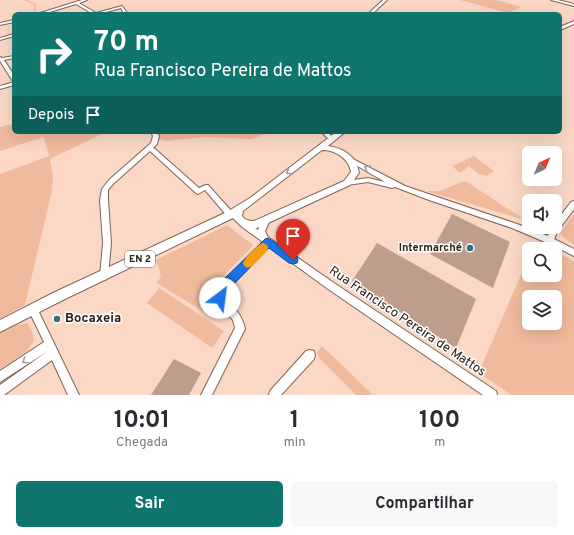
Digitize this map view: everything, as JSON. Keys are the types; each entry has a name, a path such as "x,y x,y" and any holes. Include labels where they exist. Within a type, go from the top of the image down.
{"main road":[{"path":"553,0 574,5"},
{"path":"565,0 574,1"},
{"path":"562,28 574,23"},
{"name":"EN 2","path":"0,326 230,215 337,134"},
{"path":"230,215 231,220 244,224 255,225 346,183 355,173 354,164 333,148 330,144 331,139"},
{"path":"320,148 333,148"},
{"path":"230,215 237,218 244,224"}],"street":[{"path":"46,12 85,0"},
{"path":"372,12 385,0"},
{"path":"76,3 92,12"},
{"path":"103,12 122,7 125,12"},
{"path":"0,24 12,21"},
{"path":"0,39 12,36"},
{"path":"12,56 1,59 12,76"},
{"path":"0,88 12,84"},
{"path":"104,276 107,243 104,200 105,189 154,144 155,134"},
{"path":"326,134 331,139"},
{"path":"153,150 198,191 206,187 230,215"},
{"path":"349,159 409,190"},
{"path":"346,183 368,180 409,190 512,225 550,240 574,253"},
{"path":"550,240 554,230 574,204"},
{"path":"206,395 240,329 240,323 222,302 220,293 267,241 261,231 266,220"},
{"name":"Rua Francisco Pereira de Mattos","path":"244,224 331,286 492,395"},
{"path":"33,309 74,395"},
{"path":"0,377 51,348"},
{"path":"0,391 51,348"},
{"path":"274,395 310,355"}],"shaded area":[{"path":"460,0 497,0 521,7 510,12 504,12"},
{"path":"12,124 12,134 102,134 50,159 53,176 52,191 25,305 0,319 0,174 49,156 44,137 0,151 0,127"},
{"path":"158,134 265,134 252,139 204,137 165,141 163,139 159,141"},
{"path":"474,156 494,171 486,176 482,174 480,175 469,166 460,173 452,166"},
{"path":"461,182 467,182 522,219 426,191 440,191"},
{"path":"574,214 574,245 563,237 561,234"},
{"path":"227,225 253,245 210,289 215,299 214,304 204,312 157,283 161,276 156,260"},
{"path":"562,255 574,261 574,395 511,395 482,375 482,365 522,272 522,282 562,282"},
{"path":"159,288 224,331 212,348 147,303"},
{"path":"27,323 32,331 34,341 25,353 0,369 0,333 14,326"},
{"path":"322,346 373,395 356,395 319,358 317,353"}],"building":[{"name":"Intermarché","path":"452,214 510,242 493,288 430,254"},
{"path":"377,243 476,299 456,348 352,281"},
{"path":"174,359 201,373 189,395 151,395"}],"waterway":[{"path":"25,0 35,4 35,12"}],"slow traffic":[{"path":"248,263 263,248"}],"place":[{"name":"Intermarché","path":"470,248"},
{"name":"Bocaxeia","path":"57,319"}],"route":[{"path":"220,298 220,293 224,287 268,242 293,260"}]}
